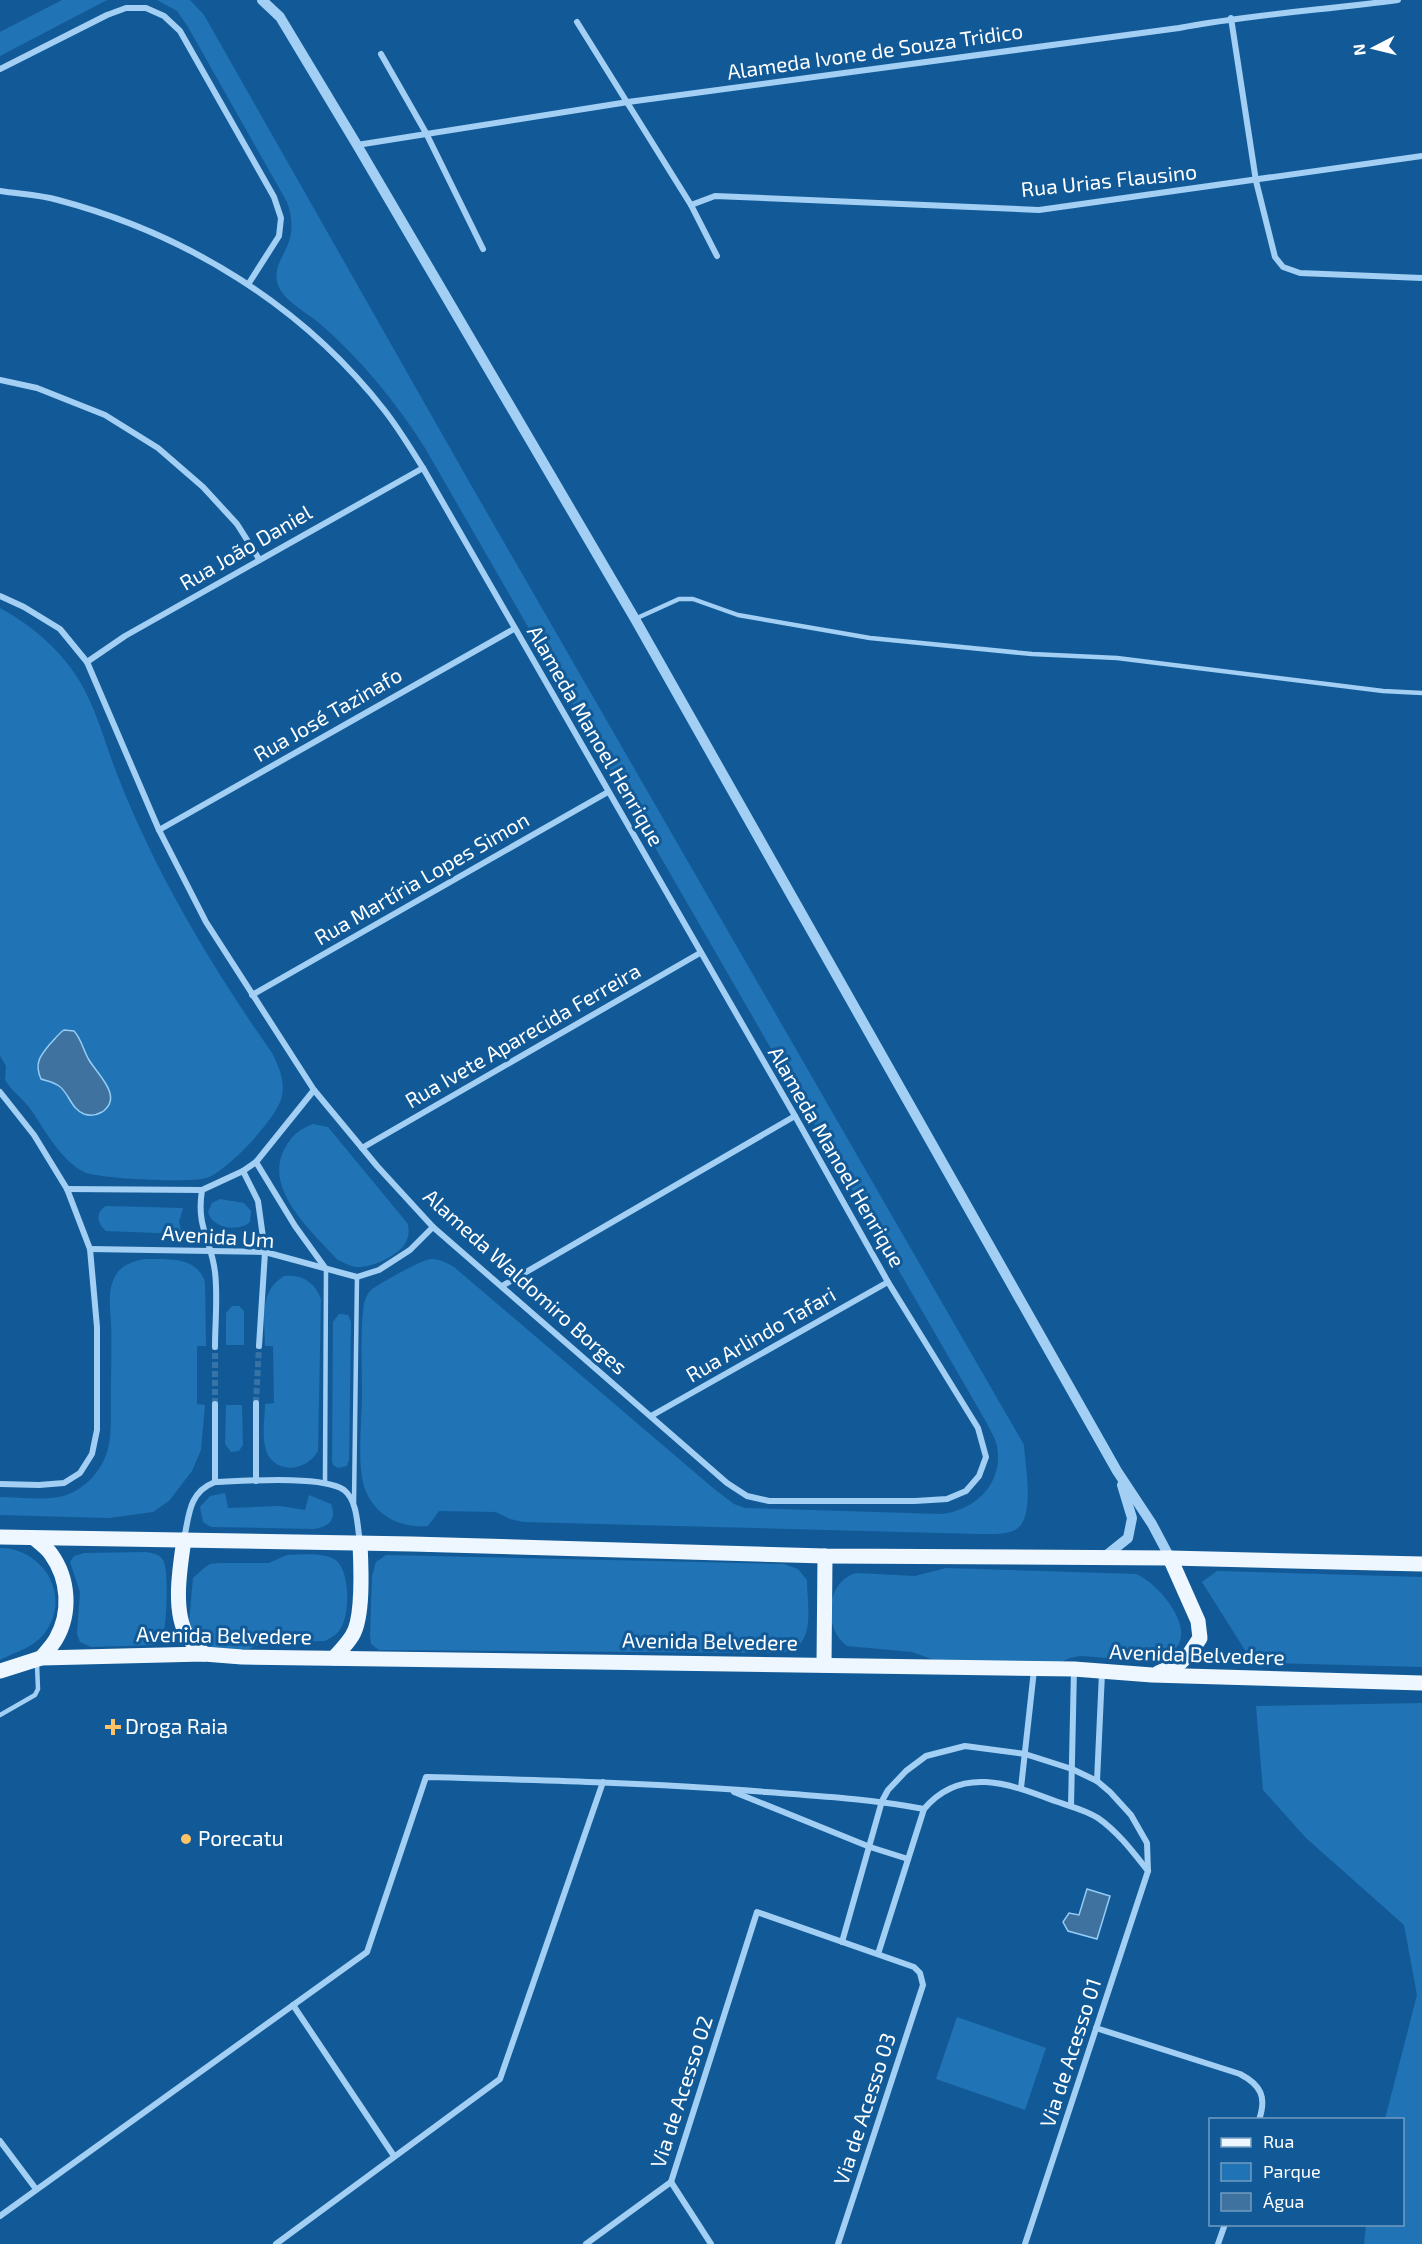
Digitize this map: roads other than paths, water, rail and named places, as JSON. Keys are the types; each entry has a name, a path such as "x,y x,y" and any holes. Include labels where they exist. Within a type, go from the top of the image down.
{"main road":[{"path":"0,1537 360,1543 825,1556 1170,1558 1422,1564"},
{"path":"34,1538 51,1553 62,1574 66,1596 64,1619 55,1640 39,1658"},
{"path":"184,1540 179,1572 180,1614 187,1636 204,1654"},
{"path":"334,1658 353,1635 358,1618 362,1570 360,1543"},
{"path":"824,1665 825,1556"},
{"path":"1152,1675 1180,1663 1200,1638 1198,1621 1170,1558"},
{"name":"Avenida Belvedere","path":"0,1671 39,1658 204,1654 1034,1669 1422,1683"}],"street":[{"path":"261,0 280,17 635,619 1117,1471 1152,1524 1170,1558"},
{"name":"Alameda Ivone de Souza Tridico","path":"357,145 628,102 1179,28 1231,18 1321,11 1398,0"},
{"path":"0,69 107,15 126,8 146,8 164,16 180,31 274,197 281,218 279,236 249,283"},
{"path":"1231,18 1256,181 1275,257 1283,267 1300,273 1422,278"},
{"path":"577,22 691,205 717,256"},
{"path":"381,54 426,133 483,249"},
{"name":"Rua Urias Flausino","path":"691,205 716,196 1039,210 1422,156"},
{"name":"Alameda Manoel Henrique","path":"0,191 56,200 126,221 193,251 249,283 293,316 342,361 386,412 423,468 888,1282 978,1428 986,1457 979,1476 966,1491 947,1499 769,1501 747,1496"},
{"path":"0,380 37,388 105,415 158,448 203,487 237,524 259,559"},
{"name":"Rua João Daniel","path":"87,662 125,636 423,468"},
{"name":"Alameda Waldomiro Borges","path":"0,596 24,607 60,629 87,662 159,830 206,922 314,1090 362,1148 433,1227 727,1483 747,1496"},
{"name":"Rua José Tazinafo","path":"159,830 514,629"},
{"name":"Rua Martíria Lopes Simon","path":"252,995 608,792"},
{"name":"Rua Ivete Aparecida Ferreira","path":"362,1148 700,953"},
{"name":"Avenida Um","path":"67,1189 202,1190 243,1171 256,1162 314,1090"},
{"path":"0,1092 34,1135 67,1189 90,1248 97,1327 97,1430 92,1454 80,1473 64,1483 0,1484"},
{"path":"502,1286 795,1116"},
{"path":"256,1162 295,1226 327,1269"},
{"path":"243,1171 258,1201 265,1252 259,1346"},
{"path":"202,1190 200,1215 215,1271 215,1347"},
{"path":"357,1277 380,1270 410,1250 433,1227"},
{"name":"Avenida Um","path":"90,1248 265,1252 357,1277"},
{"name":"Rua Arlindo Tafari","path":"651,1416 888,1282"},
{"path":"256,1403 256,1481"},
{"path":"215,1404 215,1482"},
{"path":"1103,1558 1128,1538 1132,1518 1117,1471"},
{"path":"184,1540 196,1494 204,1486 215,1482 256,1481 326,1483 345,1491 354,1505 360,1543"},
{"path":"1021,1788 1034,1669"},
{"path":"1071,1806 1074,1670"},
{"path":"1097,1781 1102,1673"},
{"path":"965,1746 1025,1754 1072,1769 1097,1781 1131,1815 1147,1843 1148,1871 1119,1835 1096,1816 1021,1788 990,1780 960,1784 931,1800 924,1809 878,1954 842,1942 882,1801 888,1791 906,1771 926,1756 965,1746"},
{"path":"0,2216 367,1952 426,1777 603,1782 728,1789 882,1801 924,1809"},
{"path":"276,2244 500,2079 603,1782"},
{"path":"728,1789 870,1847 908,1859"},
{"name":"Via de Acesso 01","path":"1025,2244 1148,1871"},
{"name":"Via de Acesso 02","path":"586,2244 671,2182 758,1912 842,1942"},
{"name":"Via de Acesso 03","path":"838,2244 923,1984 920,1973 914,1967 878,1954"},
{"path":"293,2005 394,2156"},
{"path":"1096,2028 1240,2074 1254,2081 1262,2093 1263,2108 1260,2118"},
{"path":"0,2141 36,2189"},
{"path":"671,2182 711,2244"},
{"path":"1218,2244 1224,2226"}],"lane":[{"path":"635,619 679,599 693,599 738,615 870,638 1032,654 1117,658 1383,691 1422,693"},
{"path":"326,1483 327,1269"},
{"path":"354,1505 357,1277"},
{"path":"0,1714 35,1695 38,1689 39,1658"}],"water":[{"path":"64,1030 74,1031 77,1034 89,1060 107,1086 111,1100 100,1113 89,1115 80,1112 59,1086 41,1079 38,1064 41,1056"},
{"path":"1087,1889 1110,1896 1097,1939 1068,1931 1063,1922 1069,1913 1079,1915"}],"tunnel":[{"path":"256,1403 259,1346"},
{"path":"215,1347 215,1404"}],"place":[{"name":"Droga Raia","path":"113,1727"},
{"name":"Porecatu","path":"186,1839"}]}
